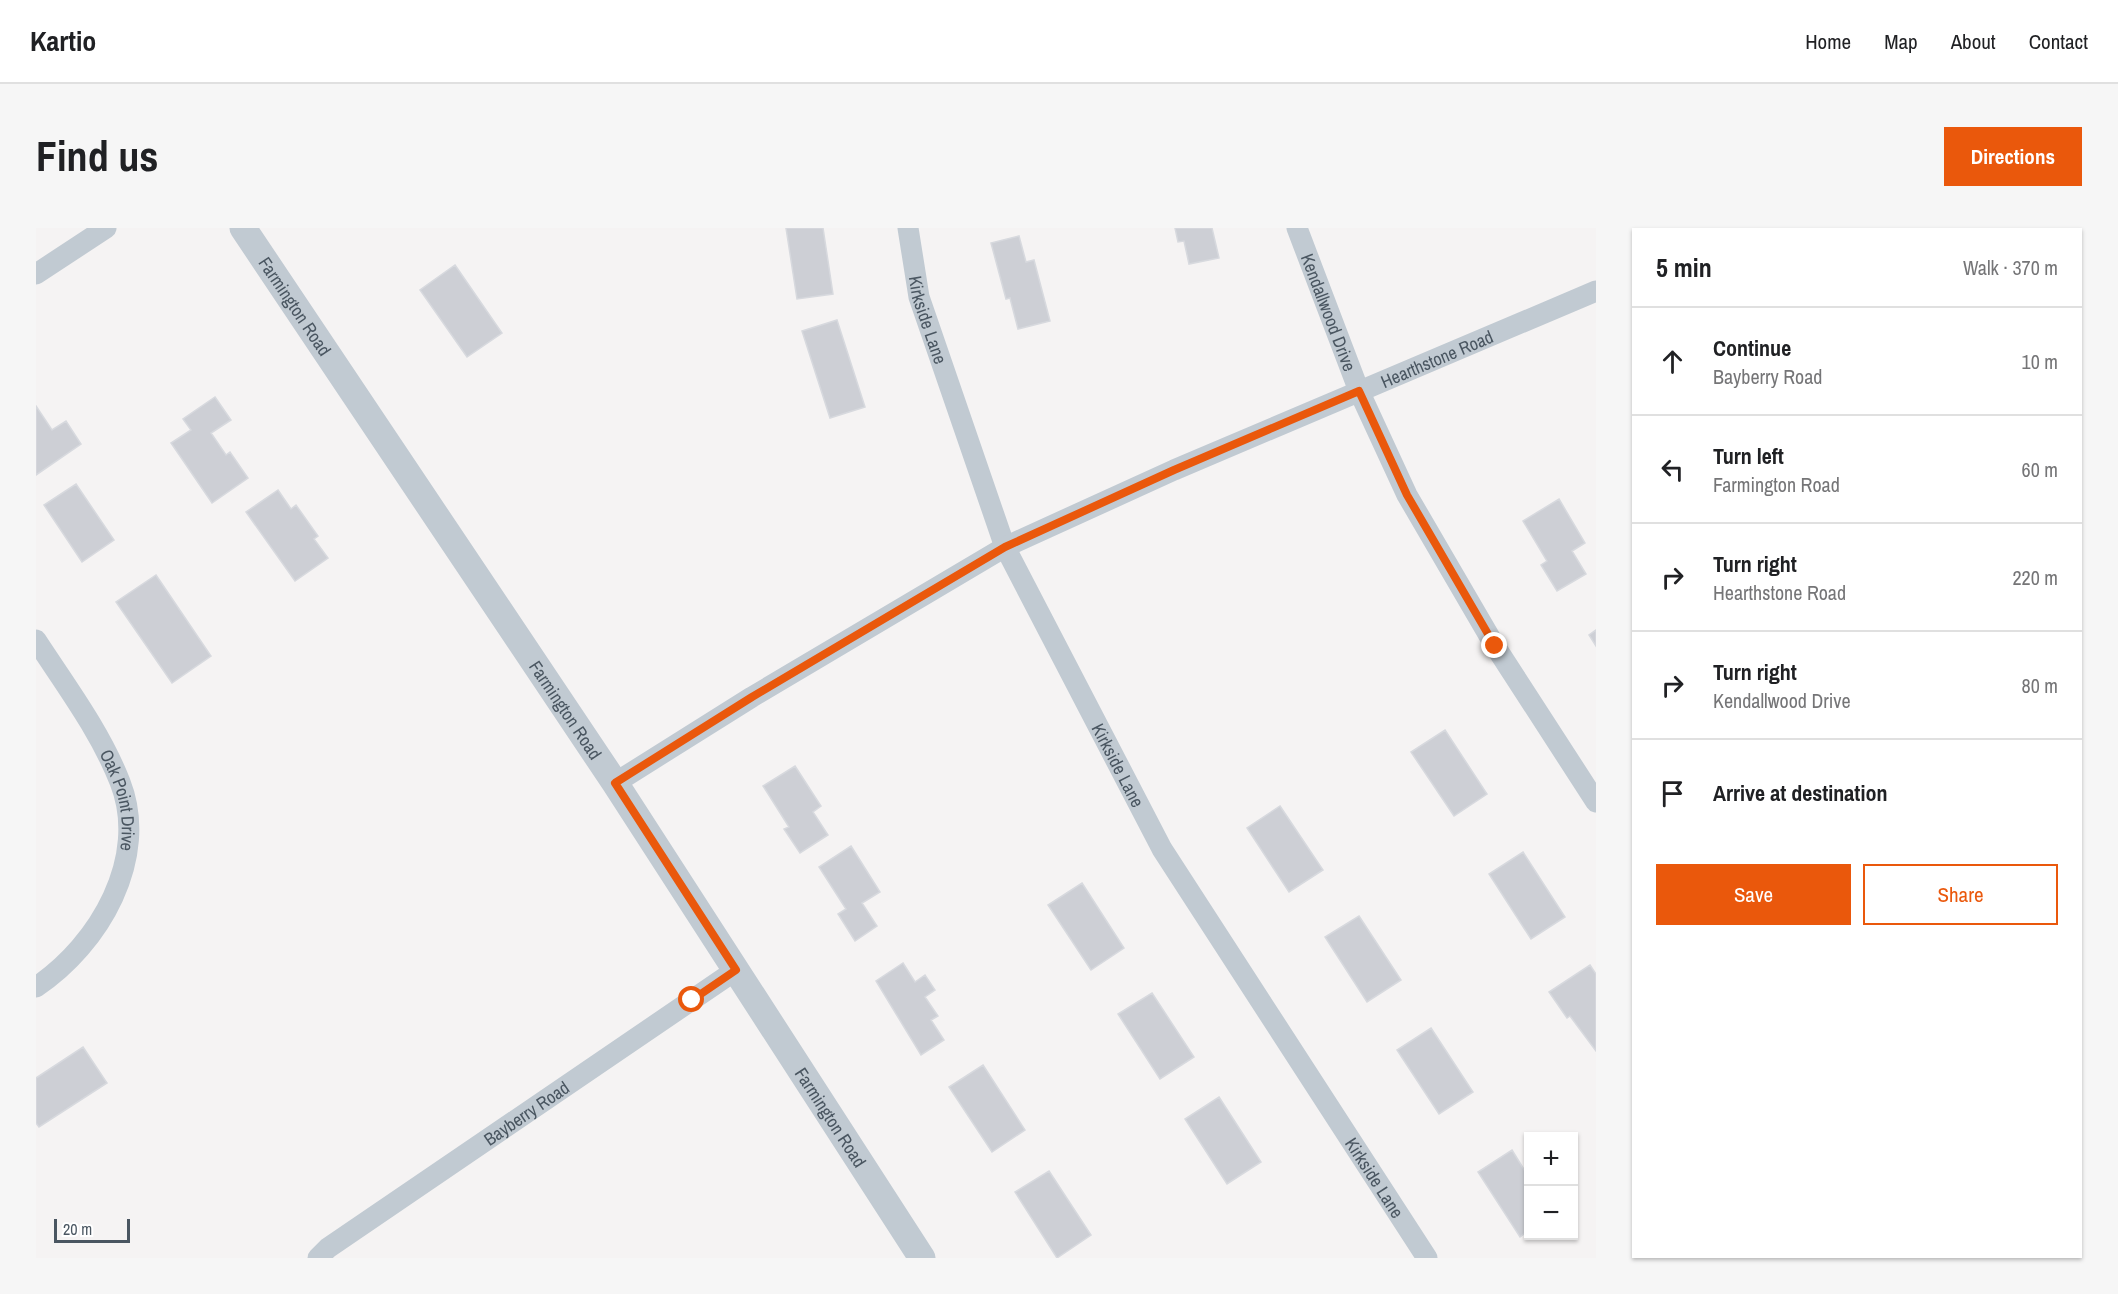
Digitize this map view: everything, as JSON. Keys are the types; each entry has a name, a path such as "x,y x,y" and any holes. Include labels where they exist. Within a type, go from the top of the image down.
{"street":[{"path":"36,274 106,228"},
{"name":"Farmington Road","path":"243,228 615,783 922,1258"},
{"name":"Kirkside Lane","path":"908,228 919,297 1005,547 1162,849 1427,1258"},
{"name":"Kendallwood Drive","path":"1297,228 1359,391 1407,495 1495,646 1596,802"},
{"name":"Hearthstone Road","path":"615,783 752,697 1005,547 1174,470 1596,291"},
{"name":"Oak Point Drive","path":"36,640 94,728 121,783 128,821 126,864 112,902 95,930 52,976 36,987"},
{"name":"Bayberry Road","path":"318,1258 337,1241 736,970"}],"building":[{"path":"786,228 823,228 833,294 797,299"},
{"path":"1175,228 1212,228 1219,258 1189,264 1184,241 1178,242"},
{"path":"1019,236 1026,262 1034,260 1050,321 1018,329 1010,298 1006,299 991,243"},
{"path":"455,265 502,333 467,357 420,290"},
{"path":"837,320 865,407 830,418 802,331"},
{"path":"215,397 231,420 211,433 226,455 230,452 248,478 212,503 171,443 191,430 183,419"},
{"path":"36,406 52,430 66,421 81,444 36,475"},
{"path":"76,484 114,540 82,562 44,505"},
{"path":"278,490 291,509 296,505 318,536 314,539 328,558 295,581 246,512"},
{"path":"1559,499 1585,543 1572,551 1586,574 1557,591 1541,565 1547,561 1523,521"},
{"path":"156,575 211,656 172,683 116,602"},
{"path":"1596,630 1596,646 1589,635"},
{"path":"1445,730 1487,794 1454,816 1411,752"},
{"path":"795,766 821,806 813,812 828,835 800,853 784,829 789,827 763,786"},
{"path":"1280,806 1323,870 1289,892 1247,828"},
{"path":"851,846 880,892 862,903 877,926 855,941 838,914 846,909 819,867"},
{"path":"1523,852 1565,917 1531,939 1489,874"},
{"path":"1082,883 1124,948 1091,970 1048,905"},
{"path":"1359,916 1401,980 1367,1002 1325,937"},
{"path":"903,963 915,982 925,975 935,990 925,997 938,1016 931,1020 944,1040 921,1055 876,981"},
{"path":"1590,965 1596,974 1596,1051 1570,1016 1567,1018 1549,992"},
{"path":"1152,993 1194,1057 1160,1079 1118,1014"},
{"path":"1431,1028 1473,1092 1439,1114 1397,1050"},
{"path":"83,1047 107,1083 39,1127 36,1123 36,1078"},
{"path":"983,1065 1025,1130 992,1152 949,1087"},
{"path":"1219,1097 1261,1162 1227,1184 1185,1119"},
{"path":"1512,1150 1524,1170 1524,1234 1520,1237 1478,1172"},
{"path":"1049,1171 1091,1235 1057,1258 1015,1192"}],"route":[{"path":"692,1000 736,970 615,783 752,697 1005,547 1174,470 1359,391 1407,495 1495,646"}]}
